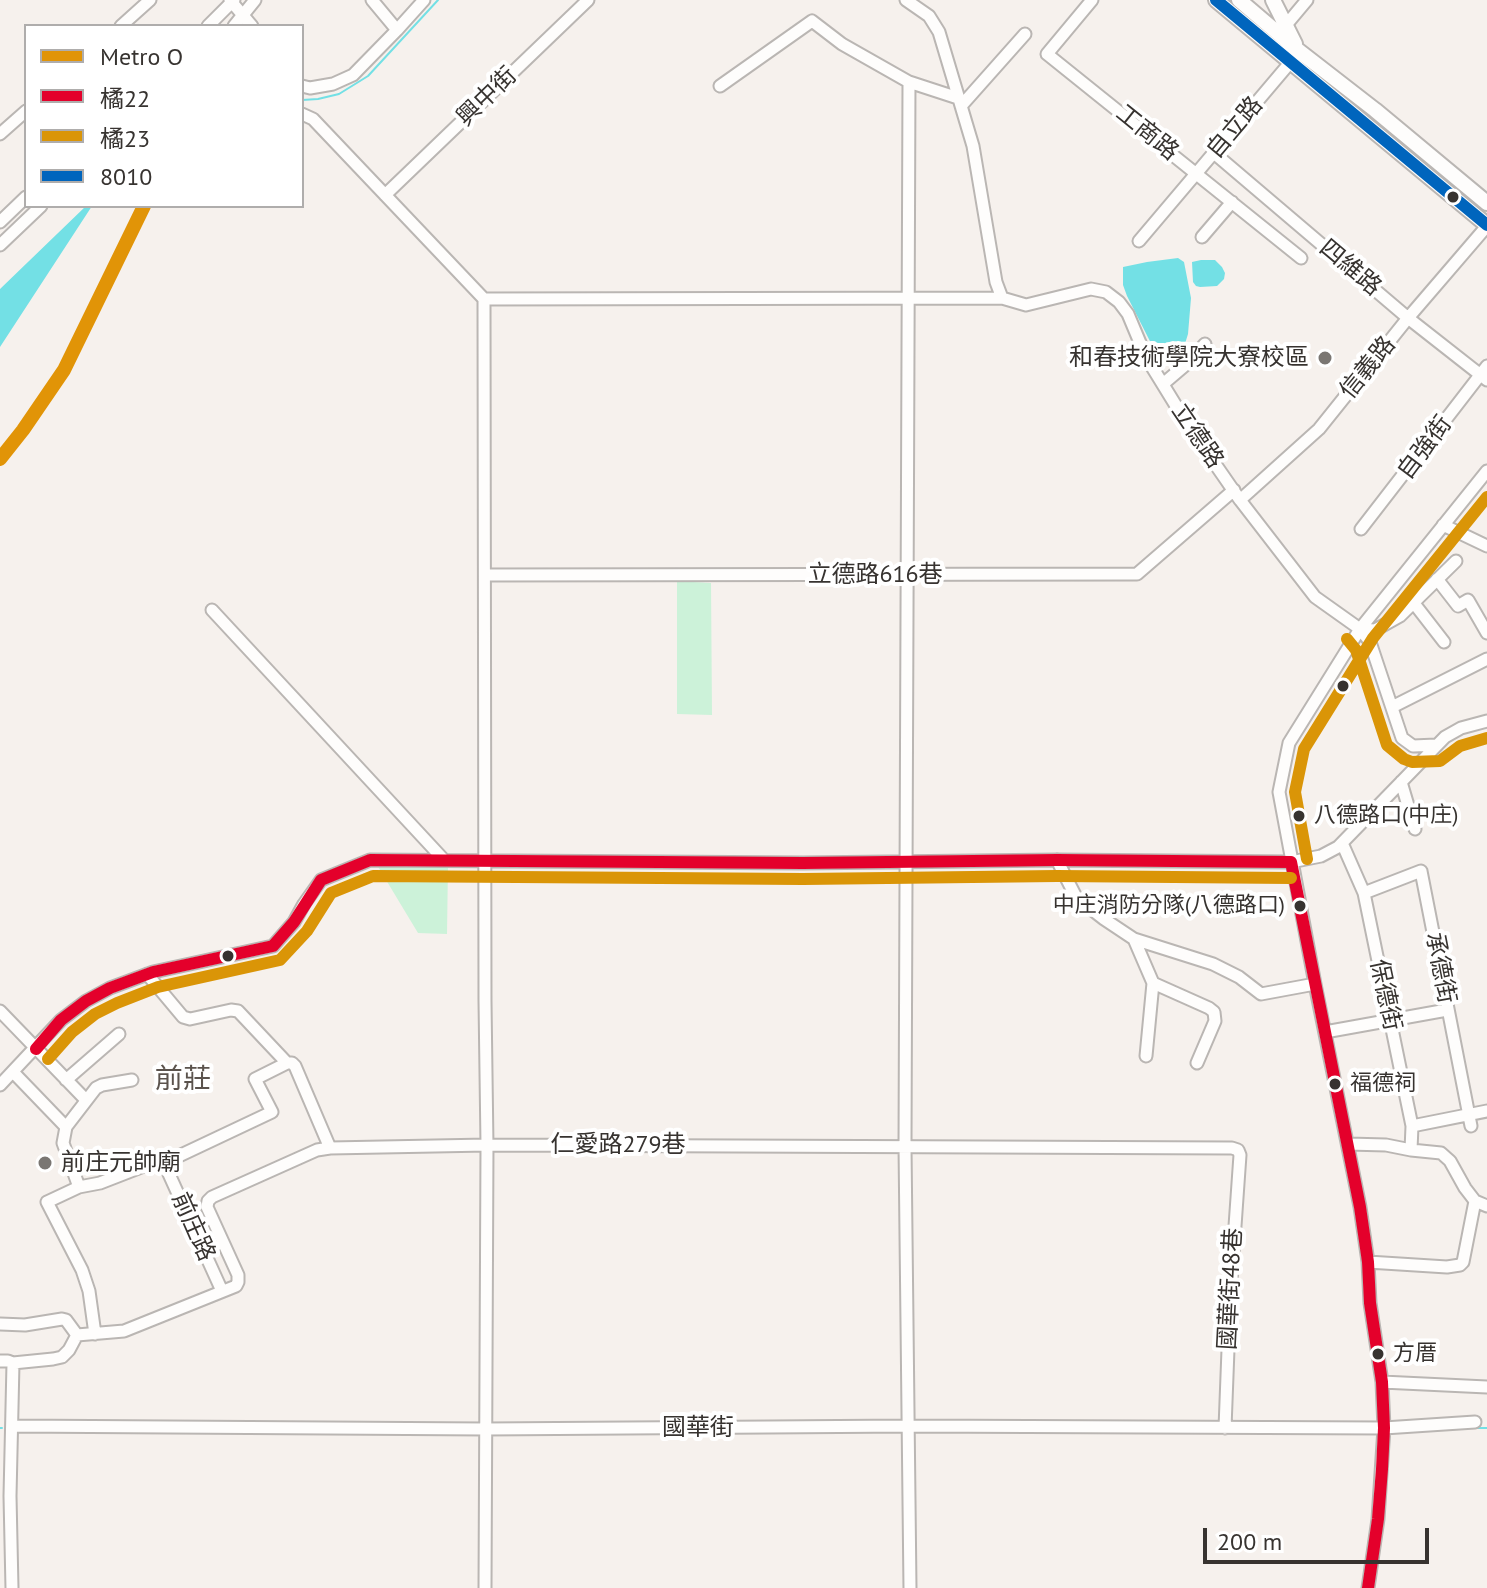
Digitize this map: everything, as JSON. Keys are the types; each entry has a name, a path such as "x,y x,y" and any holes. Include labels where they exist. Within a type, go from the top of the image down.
{"main road":[{"path":"1239,0 1295,56 1487,226"},
{"path":"1273,0 1286,25 1295,56"},
{"path":"1222,2 1375,110 1487,203"}],"street":[{"path":"123,24 150,0"},
{"path":"210,24 236,5 255,0"},
{"path":"372,0 397,30"},
{"path":"304,86 333,84 353,75 424,0"},
{"name":"興中街","path":"385,195 588,0"},
{"path":"484,299 1002,298 996,282 973,146 939,32 929,16 906,0"},
{"name":"工商路","path":"1092,0 1047,54 1301,258"},
{"path":"1286,25 1307,0"},
{"path":"236,5 250,24"},
{"path":"720,86 812,21 842,44 909,82 959,102"},
{"path":"959,102 1025,34"},
{"name":"自立路","path":"1139,241 1295,56"},
{"path":"909,82 905,1146 910,1588"},
{"path":"0,134 24,113"},
{"path":"304,115 313,119 484,299 485,1588"},
{"name":"四維路","path":"1214,153 1408,318 1485,374"},
{"path":"0,222 24,199"},
{"path":"1202,237 1232,202"},
{"path":"0,245 39,208"},
{"name":"信義路","path":"1237,495 1319,429 1487,226"},
{"name":"立德路","path":"1002,298 1026,305 1091,289 1106,292 1119,302 1128,314 1146,357 1237,495 1315,597 1360,629 1370,642 1402,738 1413,746 1436,745"},
{"path":"1163,384 1205,344"},
{"name":"自強街","path":"1361,529 1485,374"},
{"path":"1368,1588 1378,1519 1384,1428 1382,1382 1370,1303 1368,1262 1348,1144 1279,792 1289,743 1360,629 1487,471"},
{"name":"立德路616巷","path":"485,575 1137,574 1237,495"},
{"path":"1443,525 1483,544 1487,532"},
{"path":"1360,629 1375,630 1400,616 1456,561"},
{"path":"1437,579 1458,606 1468,600 1487,633"},
{"path":"1413,602 1444,642"},
{"path":"212,610 444,860"},
{"path":"1392,707 1487,659"},
{"path":"0,1085 61,1020 86,1001 147,974 273,946 294,922 321,880 370,860 1291,862 1321,856 1342,843 1452,732 1485,722 1487,736"},
{"path":"1401,782 1415,829"},
{"name":"保德街","path":"1342,843 1364,893 1412,1126 1411,1150"},
{"path":"1057,860 1076,897 1134,939 1213,964 1239,977 1261,994 1315,984"},
{"name":"承德街","path":"1364,893 1421,871 1470,1120"},
{"path":"1134,939 1153,983 1146,1056"},
{"path":"147,974 183,1017 190,1019 238,1011 287,1063 295,1066 330,1148"},
{"path":"1153,983 1214,1012 1215,1021 1197,1063"},
{"path":"1325,1032 1447,1010"},
{"path":"0,1011 86,1100"},
{"path":"66,1080 119,1034"},
{"name":"前庄路","path":"164,1163 272,1112 255,1079 287,1063"},
{"path":"13,1072 66,1127"},
{"path":"79,1187 63,1143 66,1127 96,1088 132,1080"},
{"path":"1412,1126 1470,1120 1487,1111"},
{"path":"1348,1144 1386,1145 1441,1153 1450,1161 1465,1188 1481,1204 1460,1265 1447,1267 1368,1262"},
{"name":"仁愛路279巷","path":"222,1291 236,1286 238,1275 207,1207 208,1201 291,1161 330,1148 487,1145 1238,1150"},
{"name":"國華街48巷","path":"1225,1428 1238,1150"},
{"name":"前庄路","path":"95,1334 89,1291 82,1270 47,1202 79,1187 100,1183 160,1160 222,1291"},
{"path":"77,1335 124,1331 222,1291"},
{"path":"0,1324 25,1325 62,1319 77,1335"},
{"path":"0,1361 13,1363 62,1357 77,1335"},
{"path":"12,1588 6,1568 13,1363"},
{"path":"1382,1382 1487,1387"},
{"name":"國華街","path":"12,1426 1384,1428 1475,1422"}],"green space":[{"path":"677,581 711,583 712,715 677,714"},
{"path":"377,865 448,865 447,934 418,933"}],"water":[{"path":"84,208 91,208 0,347 0,289"},
{"path":"1178,258 1184,262 1191,298 1188,334 1179,354 1163,360 1158,357 1127,296 1123,285 1123,267"},
{"path":"1215,260 1222,267 1224,279 1217,286 1200,287 1193,282 1192,262"}],"waterway":[{"path":"304,100 339,94 368,76 438,0"},
{"path":"1476,1428 1487,1428"}],"metro line":[{"name":"O","path":"0,459 64,370 143,208"}],"transit line":[{"name":"8010","path":"1216,0 1487,225"},
{"name":"橘23","path":"1307,859 1295,792 1304,749 1373,638 1487,497"},
{"name":"橘23","path":"1347,639 1356,650 1387,745 1404,759 1412,762 1440,761 1460,746 1487,738"},
{"name":"橘22","path":"36,1049 61,1020 110,988 153,972 273,946 294,922 321,880 370,860 1291,862"},
{"name":"橘22","path":"1291,862 1360,1207 1382,1382 1382,1469 1368,1588"},
{"name":"橘23","path":"48,1059 72,1032 95,1014 117,1003 158,987 280,960 307,931 331,893 373,876 1291,878"}],"place":[{"name":"和春技術學院大寮校區","path":"1325,358"},
{"name":"八德路口(中庄)","path":"1299,816"},
{"name":"中庄消防分隊(八德路口)","path":"1300,906"},
{"name":"福德祠","path":"1335,1084"},
{"name":"前庄元帥廟","path":"45,1163"},
{"name":"方厝","path":"1378,1354"}],"district":[{"name":"前莊","path":"183,1080"}]}
